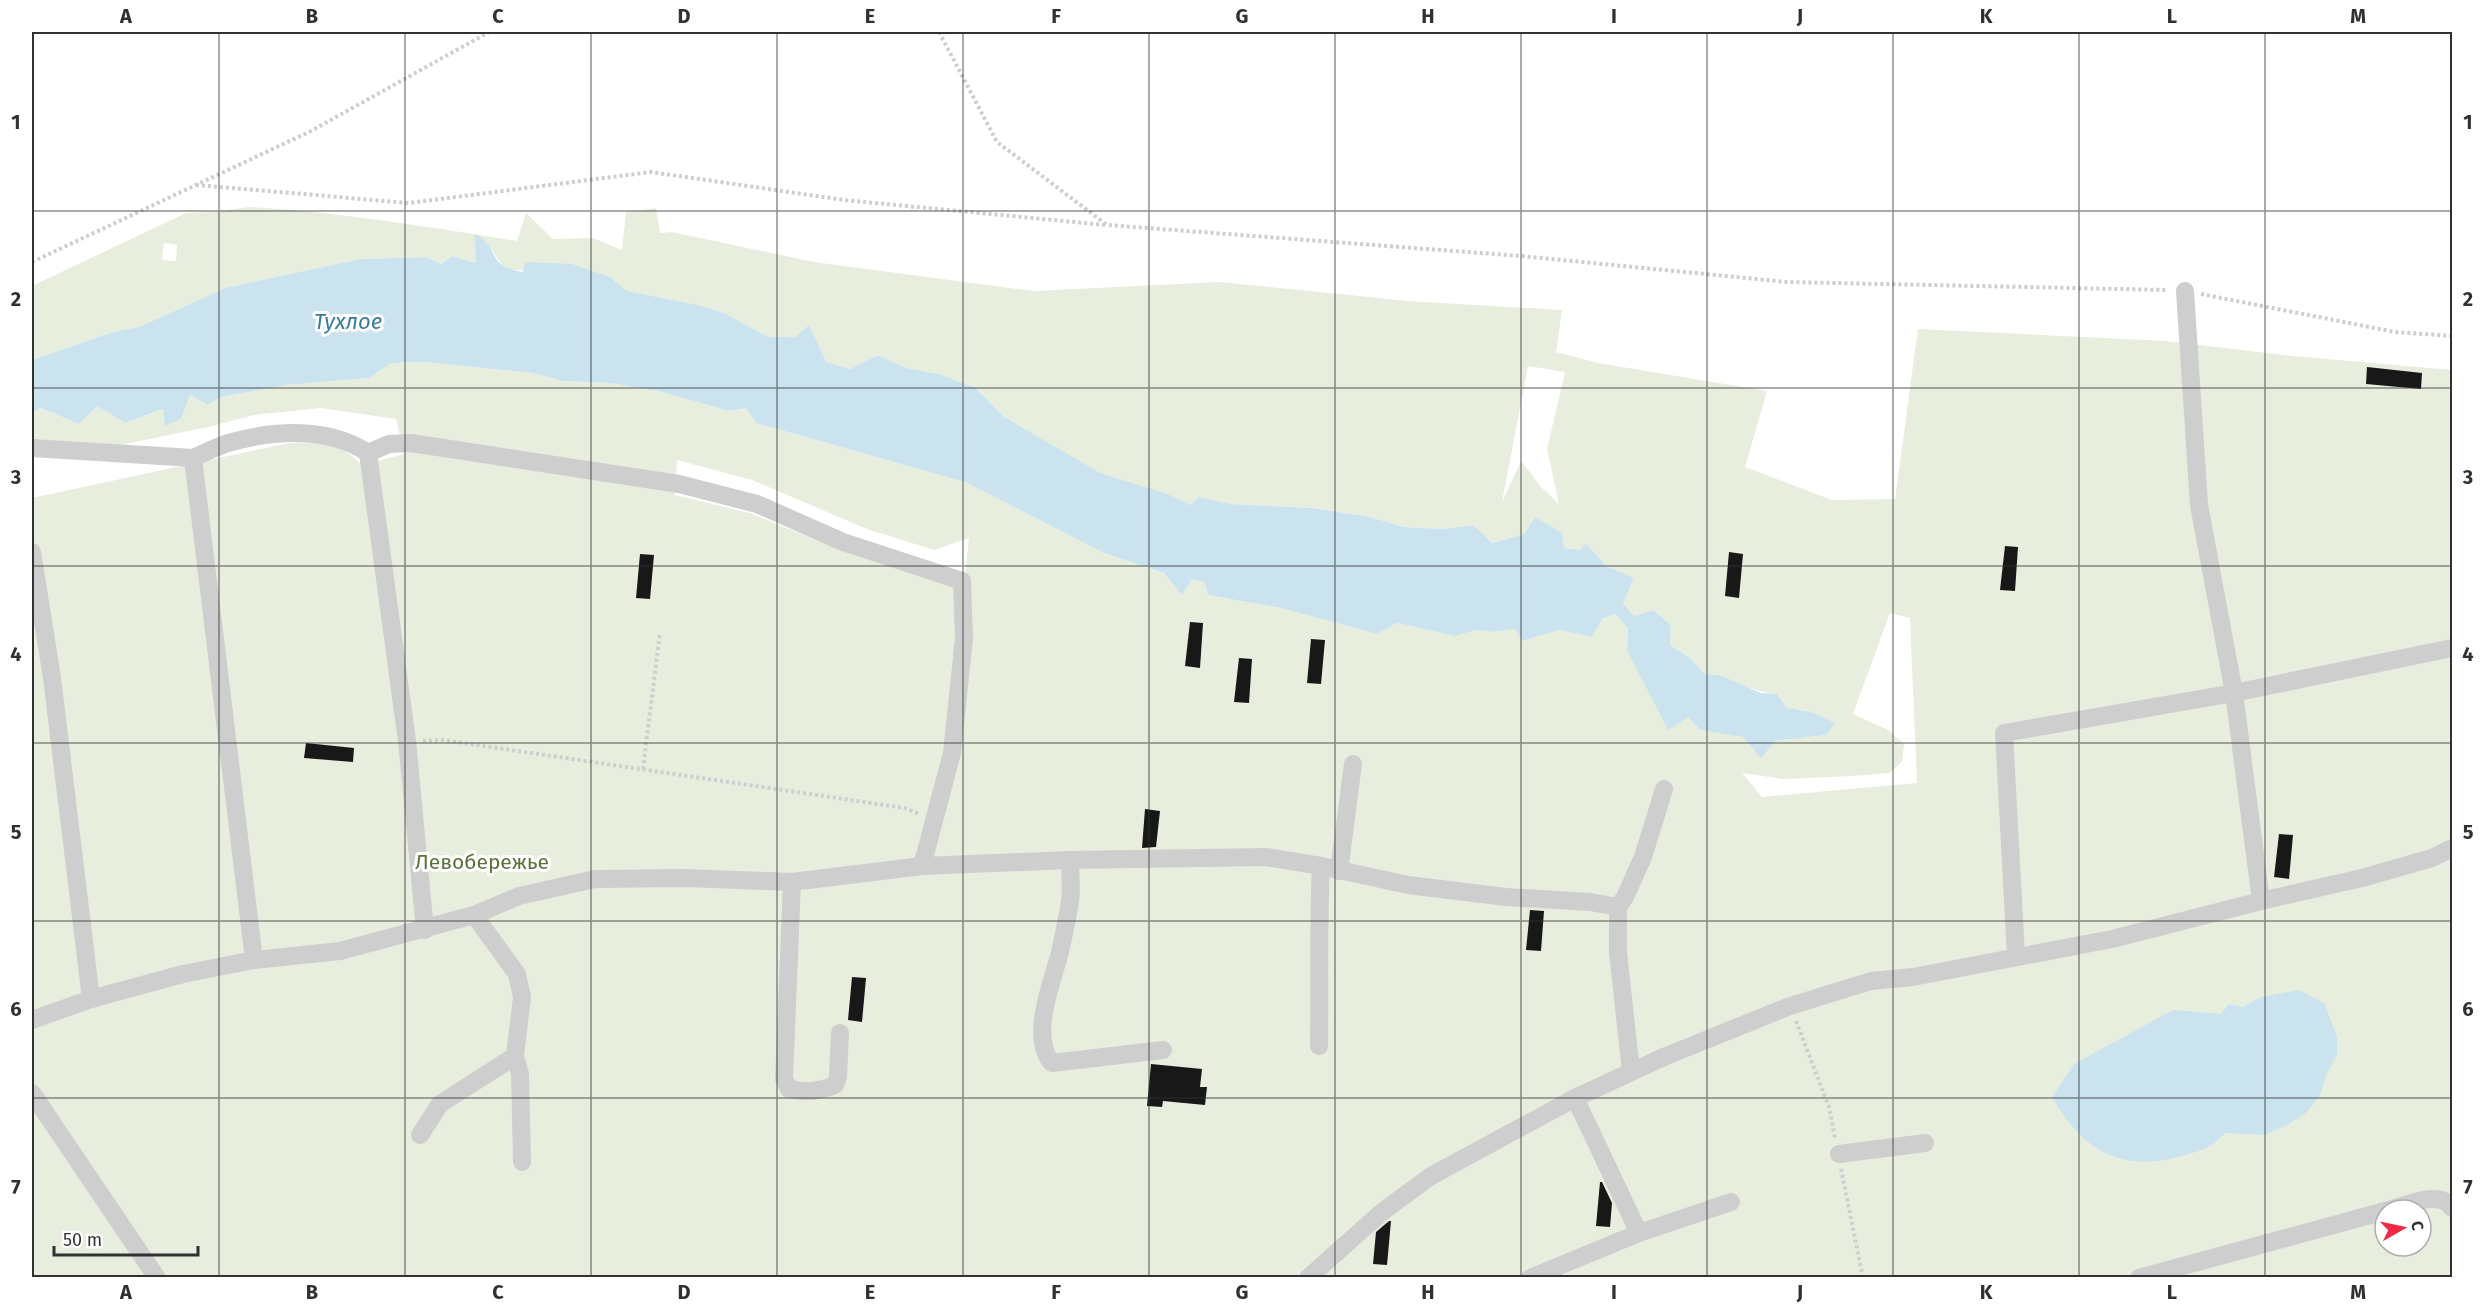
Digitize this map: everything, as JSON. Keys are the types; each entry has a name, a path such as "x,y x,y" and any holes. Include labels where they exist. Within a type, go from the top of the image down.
{"lane":[{"path":"2185,291 2199,505 2234,693 2261,901"},
{"path":"32,448 193,458 231,442 296,434 321,434 341,438 368,453"},
{"path":"368,453 389,444 411,442 679,484 757,504 843,542 962,581 964,638 952,753 922,866"},
{"path":"368,453 407,741 425,930"},
{"path":"193,458 254,960"},
{"path":"32,552 52,678 91,999"},
{"path":"2016,956 2004,733 2234,693 2452,648"},
{"path":"1319,1046 1318,918 1353,764"},
{"path":"1631,1072 1617,952 1618,907 1643,857 1664,789"},
{"path":"1308,1278 1382,1212 1431,1176 1575,1098 1631,1072 1790,1006 1861,984 1912,977 2112,939 2362,878 2432,858 2452,848"},
{"path":"32,1020 91,999 183,974 254,960 340,951 425,930 474,915 519,896 595,879 686,878 792,882 922,866 1070,860 1266,857 1408,885 1506,897 1590,902 1618,907"},
{"path":"1070,860 1071,898 1060,953 1047,990 1043,1032 1045,1055 1052,1063 1163,1050"},
{"path":"792,882 784,1079 789,1089 809,1091 826,1089 835,1085 838,1077 840,1033"},
{"path":"474,915 517,974 522,997 515,1056 520,1074 522,1162"},
{"path":"420,1135 440,1104 515,1056"},
{"path":"32,1093 158,1278"},
{"path":"1575,1098 1639,1233"},
{"path":"1839,1154 1925,1143"},
{"path":"2433,1199 2441,1198 2448,1201 2452,1208"},
{"path":"1530,1278 1639,1233 1731,1202"},
{"path":"2139,1278 2373,1215"}],"path":[{"path":"32,262 312,131 489,32"},
{"path":"939,32 997,142 1107,225"},
{"path":"196,185 409,203 651,172 844,200 1107,225 1521,256 1787,282 2185,291 2395,332 2452,336"},
{"path":"643,769 660,632"},
{"path":"407,741 443,740 905,808 934,821"}],"green space":[{"name":"Левобережье","path":"249,207 316,212 383,221 517,241 526,213 553,239 593,238 622,250 626,212 656,208 660,233 672,232 814,262 1034,291 1220,282 1408,301 1562,310 1556,352 1598,363 1767,391 1745,467 1832,500 1895,499 1918,329 2166,341 2293,356 2452,370 2452,1277 32,1277 32,498 289,443 328,445 346,452 362,465 404,454 396,419 321,408 254,415 101,449 32,457 32,412 39,408 79,424 97,406 125,423 164,409 165,425 181,419 190,395 208,405 221,397 287,385 369,378 391,363 424,362 533,373 562,381 610,383 662,392 729,411 746,408 756,423 965,482 1104,553 1164,573 1182,594 1192,579 1204,582 1208,595 1281,608 1377,634 1397,623 1455,636 1477,630 1494,632 1515,629 1522,641 1559,630 1592,637 1602,619 1615,614 1628,628 1627,650 1700,730 1775,741 1826,735 1805,710 1787,708 1777,694 1705,674 1690,658 1670,645 1671,626 1654,610 1634,616 1623,602 1634,578 1606,566 1586,543 1579,550 1564,548 1535,517 1524,534 1491,543 1473,525 1444,529 1404,527 1370,517 1313,508 1232,504 1198,497 1190,505 1168,494 1100,474 1003,416 976,388 939,374 906,368 878,355 850,369 825,362 809,325 795,337 768,337 724,313 698,305 627,291 610,277 506,269 485,242 476,235 476,263 452,256 441,264 426,257 360,259 225,288 139,327 113,332 32,360 32,286 186,213","holes":["164,243 177,245 176,261 162,260","1528,366 1565,372 1547,449 1559,504 1542,488 1521,461 1502,502","677,460 752,480 867,529 934,550 969,538 963,593 947,584 843,551 750,513 675,495","1890,613 1910,618 1917,783 1762,797 1742,773 1784,779 1890,773 1902,762 1904,744 1888,730 1853,714"]}],"water":[{"name":"Тухлое","path":"475,234 483,239 503,266 511,269 523,272 525,262 572,264 610,277 627,291 698,305 724,313 768,337 795,337 809,325 826,362 850,369 878,355 906,368 939,374 976,388 1003,416 1100,473 1168,494 1190,505 1198,497 1232,504 1313,508 1370,517 1404,527 1444,529 1473,525 1492,543 1524,534 1535,517 1562,533 1564,548 1579,550 1586,543 1606,566 1634,578 1623,603 1634,616 1654,610 1671,626 1670,645 1690,658 1705,674 1722,676 1761,693 1777,694 1787,708 1824,717 1835,724 1826,735 1775,741 1761,758 1743,737 1700,730 1688,717 1668,730 1627,650 1628,628 1615,614 1602,619 1592,637 1559,630 1522,641 1515,629 1494,632 1477,630 1455,636 1397,623 1377,634 1281,608 1208,595 1204,582 1192,579 1182,595 1164,573 1104,553 965,482 756,423 746,408 729,411 662,392 610,383 562,381 533,373 424,362 391,363 369,378 287,385 221,397 208,405 190,395 181,419 165,426 163,409 125,423 97,406 79,424 40,408 32,412 32,360 113,332 139,327 225,288 360,259 426,257 441,264 452,256 476,263"},
{"path":"2299,990 2324,1003 2337,1036 2337,1055 2326,1075 2320,1096 2306,1113 2287,1125 2264,1135 2225,1133 2210,1146 2160,1161 2121,1159 2105,1153 2090,1143 2077,1131 2052,1097 2074,1064 2173,1010 2221,1014 2229,1004 2243,1007 2261,997"}],"building":[{"path":"2367,367 2422,373 2421,389 2366,384"},
{"path":"2005,546 2018,547 2015,591 2000,590"},
{"path":"1729,552 1743,554 1739,598 1725,596"},
{"path":"640,554 654,555 650,599 636,598"},
{"path":"1190,622 1203,623 1200,668 1185,666"},
{"path":"1311,639 1325,640 1321,684 1307,683"},
{"path":"1239,658 1252,659 1249,703 1234,702"},
{"path":"306,743 354,748 353,762 304,758"},
{"path":"1145,809 1160,811 1156,847 1142,848"},
{"path":"2279,834 2293,835 2289,879 2274,877"},
{"path":"1530,910 1544,911 1541,951 1526,950"},
{"path":"852,977 866,978 862,1022 848,1020"},
{"path":"1151,1064 1202,1069 1200,1087 1207,1087 1205,1105 1163,1101 1162,1107 1147,1106"},
{"path":"1600,1182 1612,1203 1610,1227 1596,1226"},
{"path":"1391,1221 1387,1265 1373,1264 1376,1232"}]}
